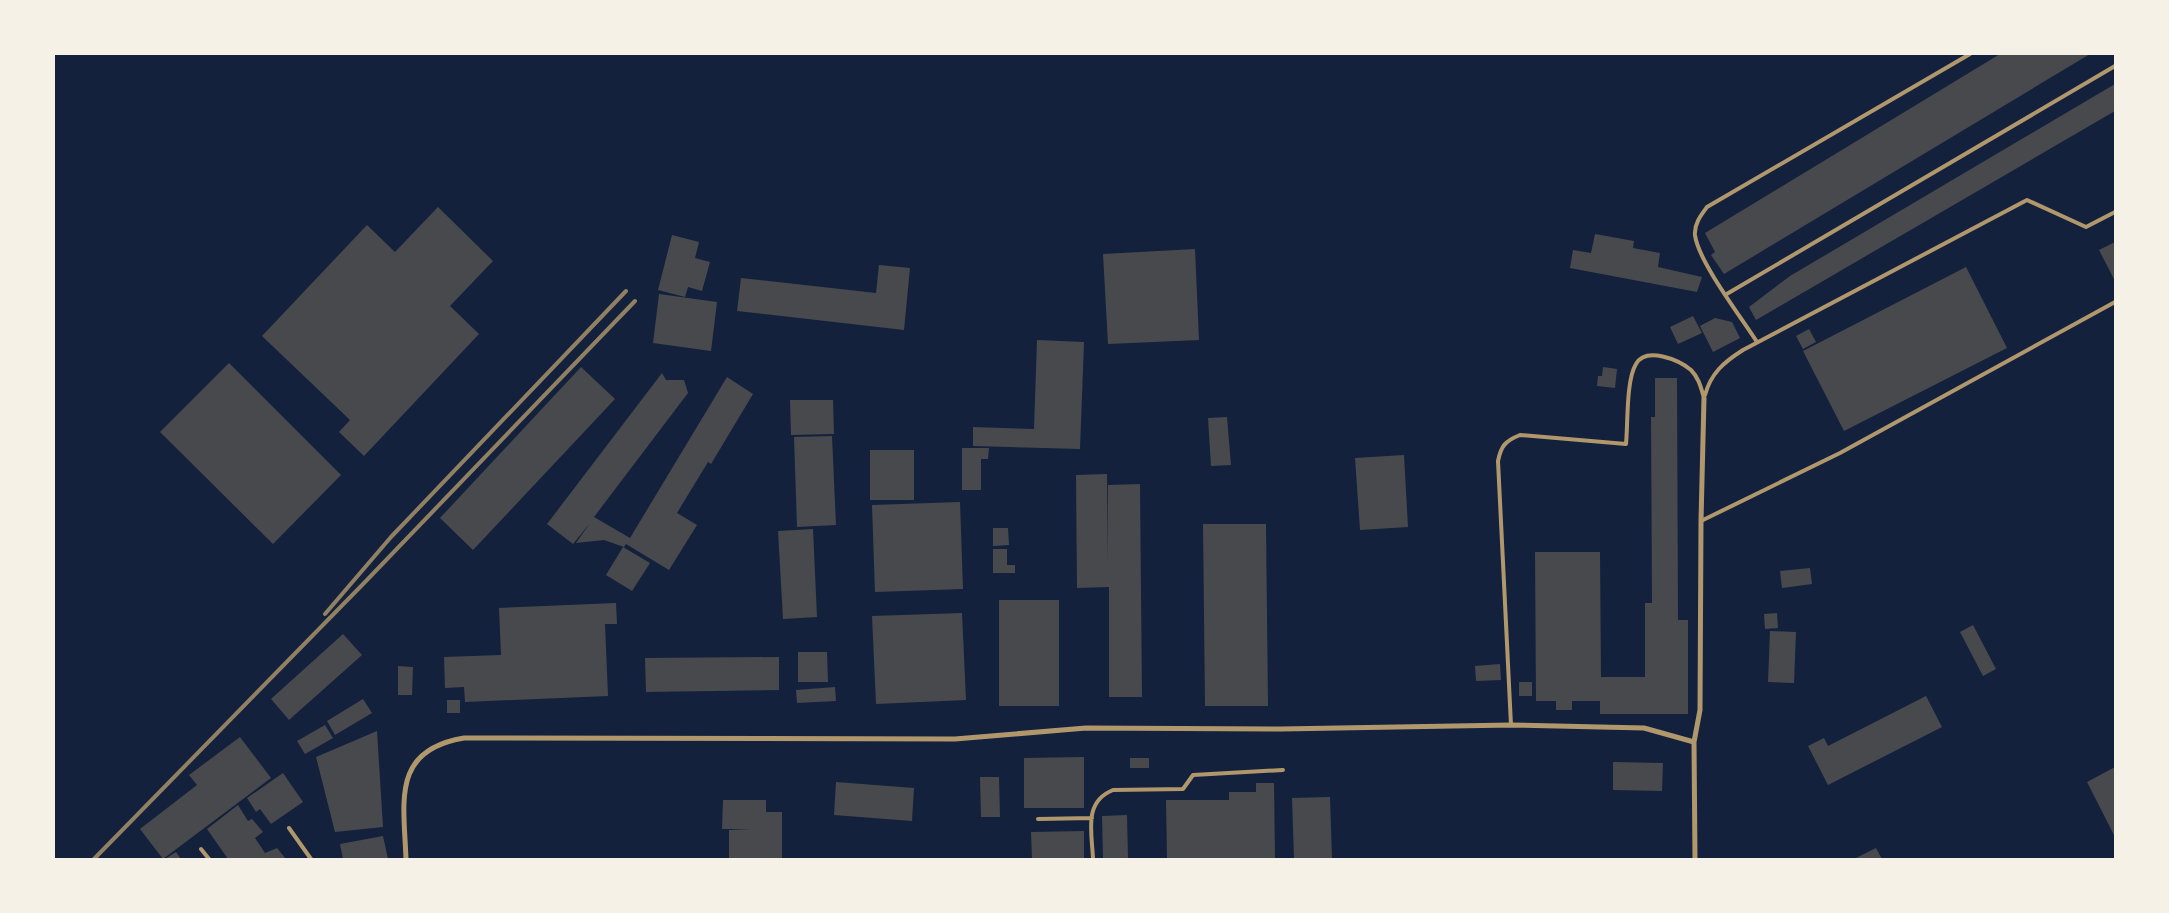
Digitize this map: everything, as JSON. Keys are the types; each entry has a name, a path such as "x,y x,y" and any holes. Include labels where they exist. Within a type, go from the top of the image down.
{"street":[{"path":"1695,859 1694,742 1700,710 1704,398"},
{"path":"406,859 404,793 410,770 425,752 444,741 464,738 955,739 1086,728 1281,729 1511,725 1644,728 1694,742"}],"lane":[{"path":"1757,342 1725,295 1700,249 1695,234 1698,218 1707,208 1970,54"},
{"path":"1725,295 2115,66"},
{"path":"1704,398 1711,377 1726,361 1757,342 2027,200 2086,227 2115,212"},
{"path":"1701,521 1840,453 2115,302"},
{"path":"1511,725 1498,461 1500,449 1508,440 1520,435 1626,444 1631,375 1636,362 1645,356 1654,355 1680,362 1696,376 1704,398"},
{"path":"1093,859 1092,818 1095,802 1103,794 1113,790 1183,789 1193,775 1283,770"},
{"path":"1038,819 1092,818"},
{"path":"289,828 311,859"},
{"path":"201,849 209,859"}],"building":[{"path":"2000,54 2090,54 1724,274 1711,255 1715,252 1705,233"},
{"path":"2115,84 2115,111 1756,320 1749,307 1790,276"},
{"path":"438,207 493,261 450,306 479,334 364,456 339,432 350,420 262,336 367,225 395,252"},
{"path":"1595,234 1634,241 1633,248 1660,253 1658,267 1702,277 1697,292 1570,268 1573,250 1591,253"},
{"path":"672,235 699,242 695,258 710,262 702,291 688,287 685,297 658,290"},
{"path":"2115,242 2115,281 2099,250"},
{"path":"1195,249 1199,340 1108,344 1103,254"},
{"path":"879,265 910,268 904,330 737,311 741,278 876,293"},
{"path":"1966,267 2007,348 1844,431 1803,351"},
{"path":"659,294 717,302 711,351 653,343"},
{"path":"1693,316 1702,333 1678,344 1670,327"},
{"path":"1715,318 1732,322 1740,338 1713,352 1700,326"},
{"path":"1809,329 1816,342 1803,349 1796,336"},
{"path":"1037,340 1084,342 1080,449 973,446 973,427 1034,429"},
{"path":"229,363 341,475 273,544 160,432"},
{"path":"581,367 615,399 473,550 440,518"},
{"path":"1603,367 1617,369 1615,388 1597,386 1598,376 1602,376"},
{"path":"662,373 666,380 684,380 688,393 594,517 630,538 727,377 753,394 711,464 708,462 677,513 697,525 669,570 626,544 624,547 604,540 576,543 590,523 573,544 547,524"},
{"path":"1655,378 1677,378 1678,620 1688,620 1688,714 1600,714 1600,701 1572,701 1572,710 1556,710 1556,701 1536,701 1535,552 1600,552 1601,677 1645,677 1645,603 1652,603 1651,417 1655,417"},
{"path":"790,400 833,400 834,434 791,435"},
{"path":"1227,417 1231,465 1211,466 1208,418"},
{"path":"832,436 836,525 797,527 794,437"},
{"path":"962,448 989,448 988,459 981,459 981,490 962,490"},
{"path":"870,450 914,450 914,500 870,500"},
{"path":"1404,455 1408,527 1360,530 1355,458"},
{"path":"1107,474 1108,562 1108,485 1140,484 1142,697 1109,697 1109,587 1077,588 1076,475"},
{"path":"960,502 963,589 875,592 872,505"},
{"path":"1203,524 1266,524 1268,706 1205,706"},
{"path":"993,528 1008,528 1009,545 993,546"},
{"path":"813,529 817,617 783,619 778,531"},
{"path":"623,547 650,563 632,591 606,575"},
{"path":"993,549 1007,549 1007,565 1015,565 1015,573 993,573"},
{"path":"1810,568 1812,584 1782,588 1780,571"},
{"path":"999,600 1059,600 1059,706 999,706"},
{"path":"616,603 617,624 605,624 608,696 465,702 464,687 445,688 444,657 501,655 499,608"},
{"path":"962,613 966,700 876,704 872,616"},
{"path":"1777,613 1778,628 1765,629 1764,614"},
{"path":"1973,625 1996,669 1983,676 1960,632"},
{"path":"1770,631 1796,632 1794,683 1768,682"},
{"path":"343,634 362,655 289,720 271,699"},
{"path":"798,652 827,652 828,682 798,682"},
{"path":"779,657 779,690 646,692 645,658"},
{"path":"1500,664 1501,680 1476,681 1475,666"},
{"path":"398,666 413,667 412,695 398,695"},
{"path":"1519,682 1532,682 1532,696 1519,696"},
{"path":"835,687 836,701 797,703 796,690"},
{"path":"1926,696 1942,727 1828,785 1808,746 1824,738 1828,746"},
{"path":"363,699 372,713 335,735 327,721"},
{"path":"447,700 460,700 460,713 447,713"},
{"path":"325,725 333,738 305,754 297,741"},
{"path":"377,731 383,827 335,832 316,757"},
{"path":"240,737 271,778 163,859 140,829 197,785 189,775"},
{"path":"1084,757 1084,808 1024,808 1024,758"},
{"path":"1130,758 1149,758 1149,768 1130,768"},
{"path":"1613,762 1663,763 1662,791 1613,790"},
{"path":"2115,767 2115,837 2087,782"},
{"path":"283,773 303,802 271,824 260,809 256,812 247,798"},
{"path":"980,777 999,777 1000,817 981,817"},
{"path":"836,782 914,788 912,821 834,815"},
{"path":"1256,783 1274,783 1275,859 1167,859 1166,800 1229,800 1229,792 1256,792"},
{"path":"1330,797 1332,859 1294,859 1292,798"},
{"path":"723,800 766,800 766,812 782,812 782,859 729,859 729,830 751,829 722,829"},
{"path":"238,805 248,821 252,819 263,832 255,838 265,853 277,848 286,859 228,859 207,829"},
{"path":"1127,815 1128,859 1103,859 1102,816"},
{"path":"1084,831 1084,859 1032,859 1031,832"},
{"path":"383,836 388,859 343,859 340,844"},
{"path":"1876,848 1882,859 1854,859"},
{"path":"176,852 181,859 165,859"}],"railway":[{"path":"325,614 391,537 626,291"},
{"path":"94,859 366,581 635,301"}]}
